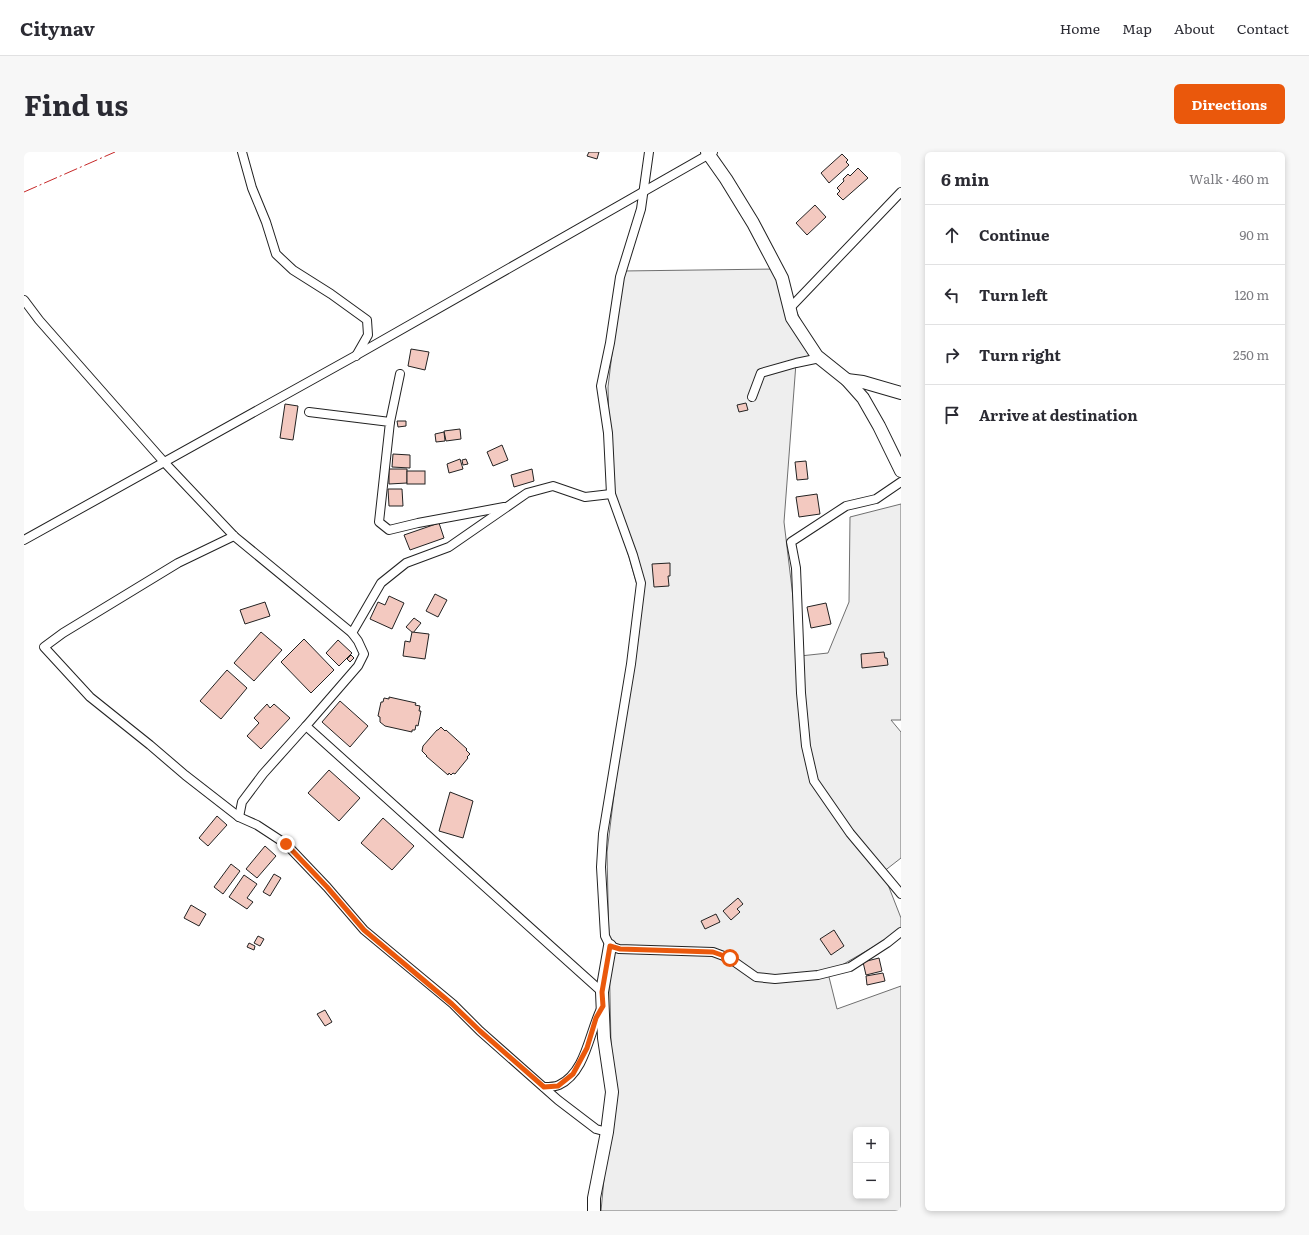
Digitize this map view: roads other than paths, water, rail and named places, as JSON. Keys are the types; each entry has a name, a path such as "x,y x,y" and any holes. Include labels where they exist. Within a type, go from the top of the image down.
{"street":[{"path":"242,152 252,188 266,222 276,254 293,270 331,294 367,320 368,334 355,356"},
{"path":"594,1211 594,1198 607,1132 612,1092 604,1038 602,992 610,946 605,936 601,867 603,834 628,687 641,584 634,555 610,494 608,433 601,386 610,343 620,277 640,209 650,152"},
{"path":"24,540 355,356 643,193 710,153 753,223 782,278 792,318 817,356 847,380 863,398 901,470"},
{"path":"789,309 901,192"},
{"path":"24,300 39,320 164,462 234,536 352,633 358,641 364,654 358,666 263,774 242,802 239,817"},
{"path":"752,396 761,372 820,358"},
{"path":"400,374 390,422 379,522 389,530 507,506"},
{"path":"847,380 863,382 901,393"},
{"path":"309,412 390,422"},
{"path":"901,482 876,499 846,506 792,542 796,568 801,693 806,746 814,781 850,833 901,894"},
{"path":"352,633 381,583 406,563 449,547 527,492 553,486 585,497 610,494"},
{"path":"234,536 178,563 63,633 44,647 90,697 185,775 239,817 258,825 286,844 327,887 364,930 452,1004 480,1031 544,1087 596,1129 607,1132"},
{"path":"306,726 602,992"},
{"path":"610,946 620,949 713,952 730,958 756,977 775,979 818,975 850,967 901,932"},
{"path":"544,1087 558,1086 573,1074 587,1048 596,1018 603,1006"}]}
